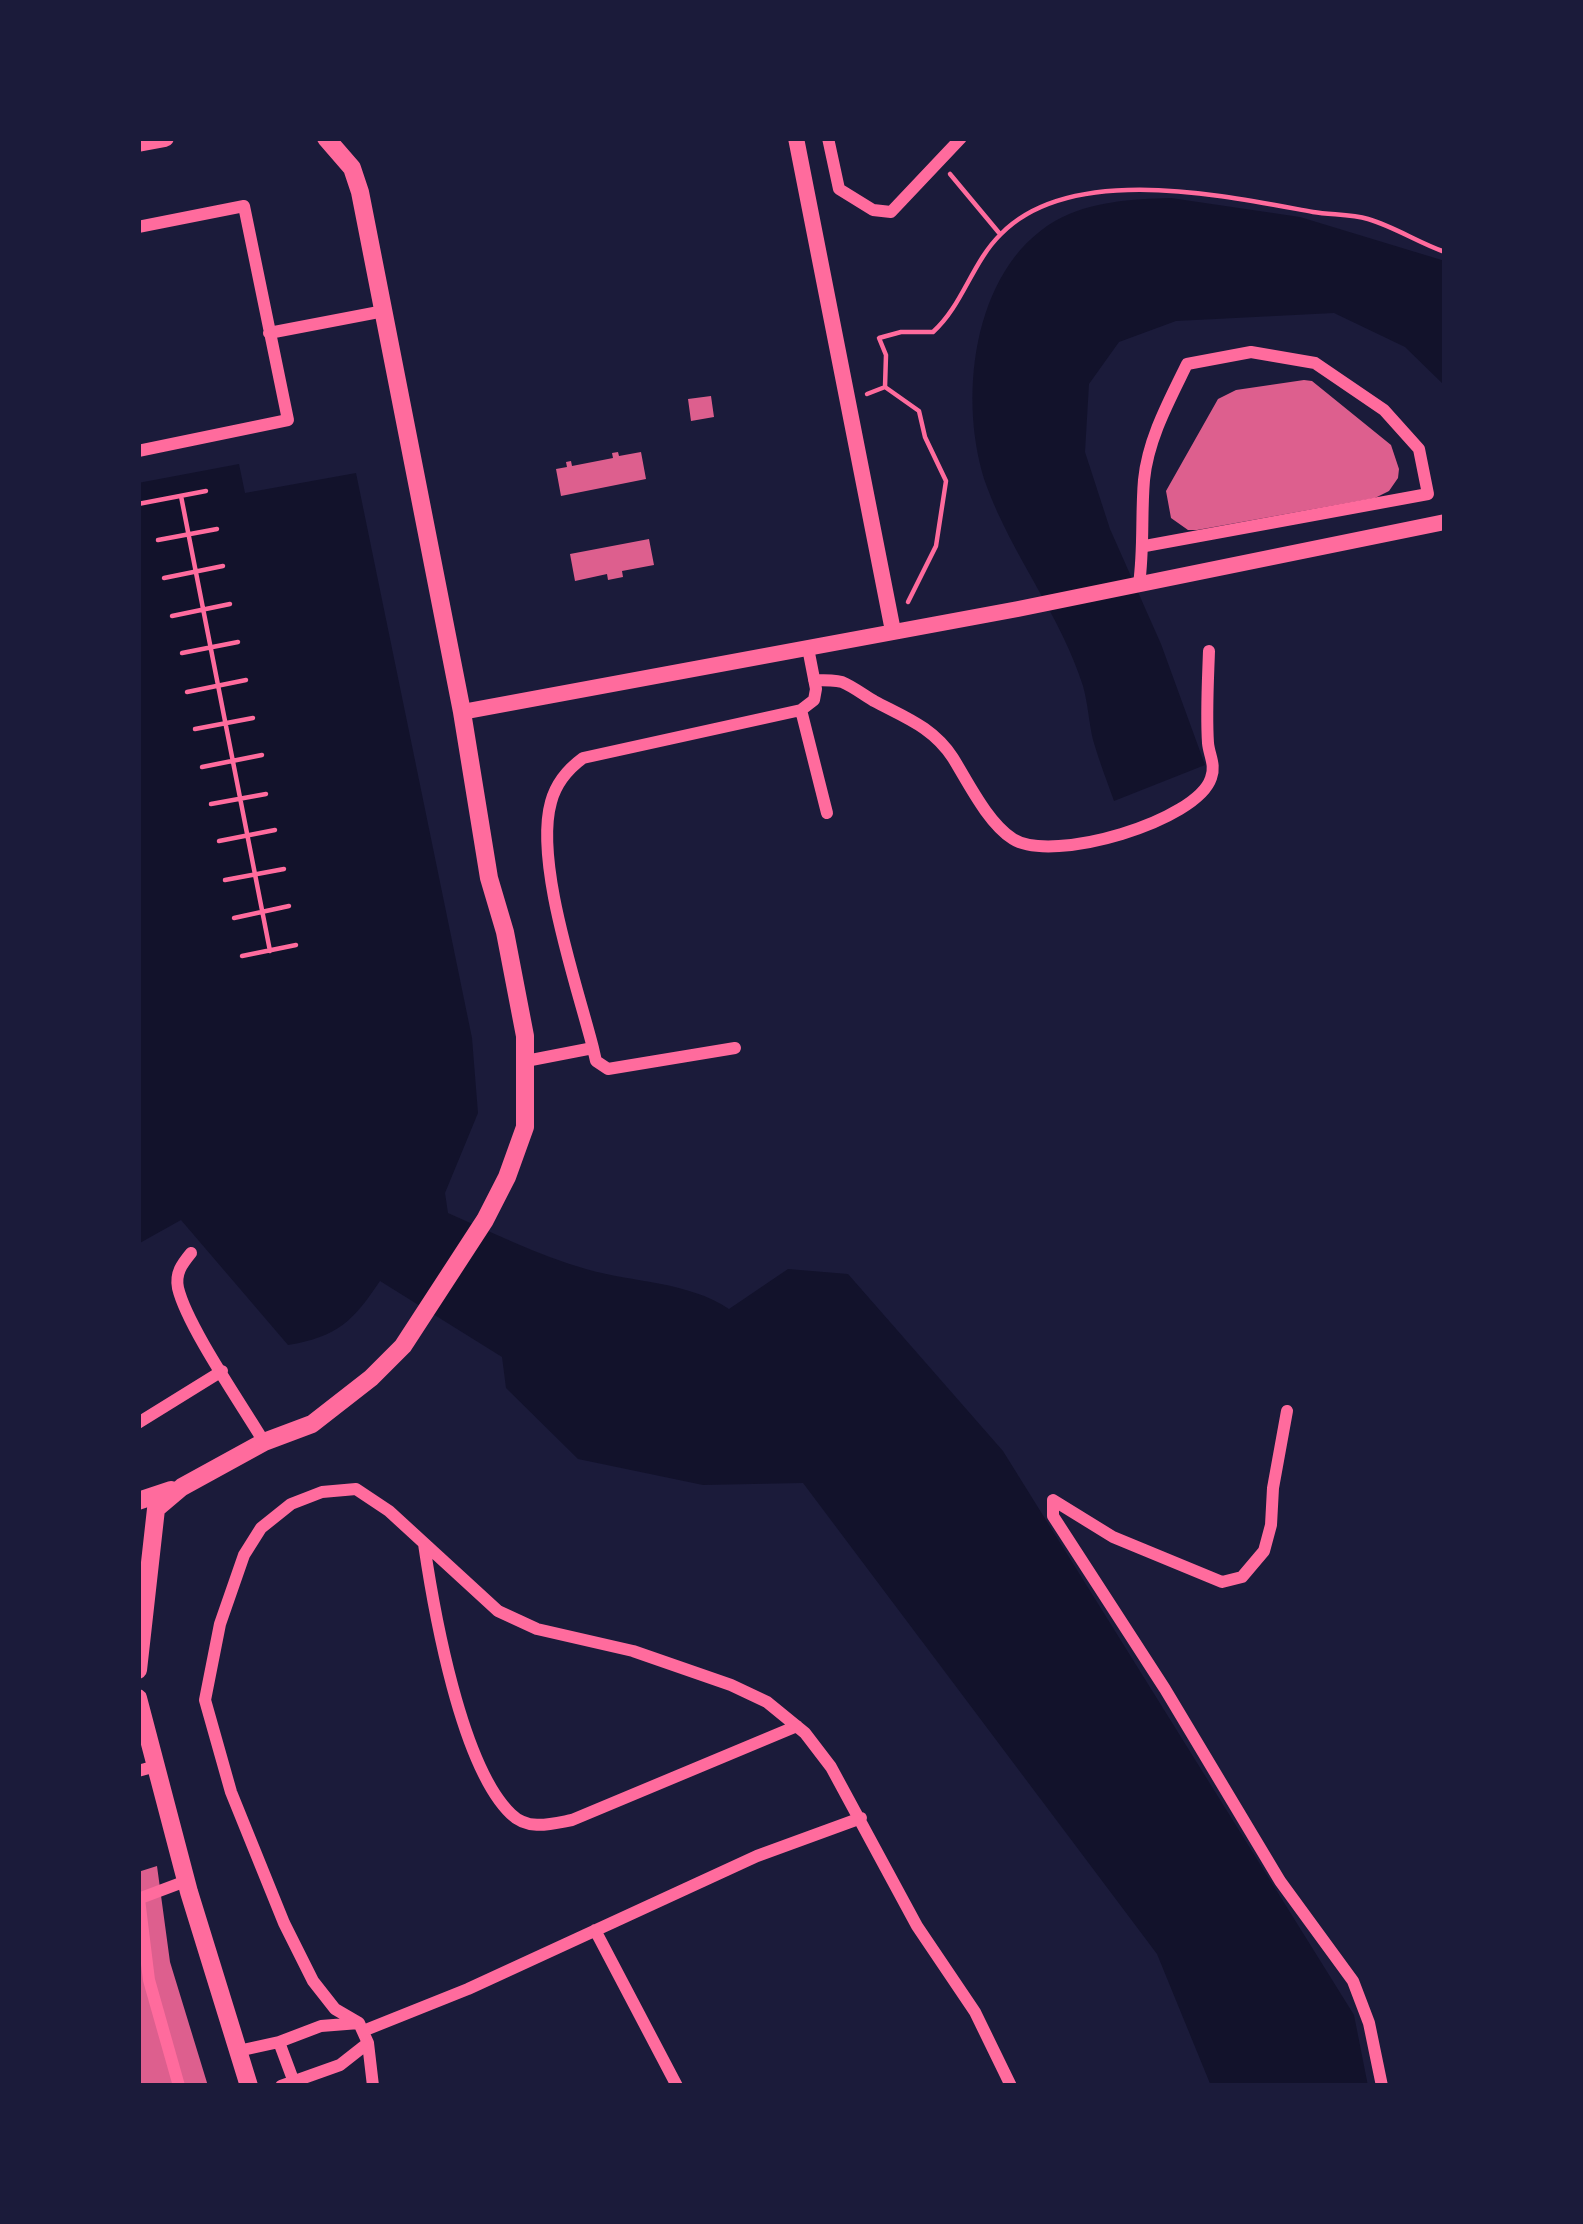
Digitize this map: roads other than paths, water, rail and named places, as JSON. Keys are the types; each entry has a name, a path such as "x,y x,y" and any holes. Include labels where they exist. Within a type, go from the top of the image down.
{"main road":[{"path":"138,143 164,138"},
{"path":"138,1501 182,1486 264,1442 312,1424 371,1378 403,1346 485,1220 508,1177 525,1127 525,1036 506,932 489,878 384,311 357,179 326,138"},
{"path":"138,1670 156,1509 182,1486"},
{"path":"138,1698 147,1768 249,2086"}],"street":[{"path":"796,138 893,631"},
{"path":"828,138 839,189 873,210 891,212 961,138"},
{"path":"138,227 244,206 288,420 138,451"},
{"path":"269,333 384,311"},
{"path":"1139,584 1144,478 1160,419 1187,364 1251,352 1315,363 1384,410 1419,449 1428,494 1144,546"},
{"path":"1350,509 1355,540"},
{"path":"461,712 1018,609 1445,522"},
{"path":"736,1048 608,1069 596,1061 551,876 546,831 557,785 583,758 801,710 814,700 808,648"},
{"path":"814,680 842,682 914,718 950,753 1012,838 1052,849 1069,848 1138,829 1198,797 1211,782 1209,651"},
{"path":"801,710 827,813"},
{"path":"526,1061 593,1048"},
{"path":"191,1253 179,1266 178,1286 264,1442"},
{"path":"138,1423 222,1371"},
{"path":"1287,1412 1264,1551 1241,1577 1222,1582 1113,1537 1053,1501 1053,1516 1165,1689 1280,1881 1353,1982 1369,2023 1382,2086"},
{"path":"373,2086 364,2032 335,2009 313,1981 284,1923 231,1792 205,1700 220,1624 244,1555 261,1528 290,1504 322,1492 356,1490 389,1511 498,1611 537,1629 698,1672 767,1702 796,1726 831,1767 916,1926 975,2012 1011,2086"},
{"path":"424,1543 439,1641 478,1761 511,1814 525,1823 541,1826 572,1820 796,1726"},
{"path":"238,2051 321,2026 364,2032 757,1856 861,1819"},
{"path":"179,2086 143,1982 138,1899 186,1881"},
{"path":"595,1930 677,2086"},
{"path":"279,2042 290,2085 340,2065 364,2032"}]}
